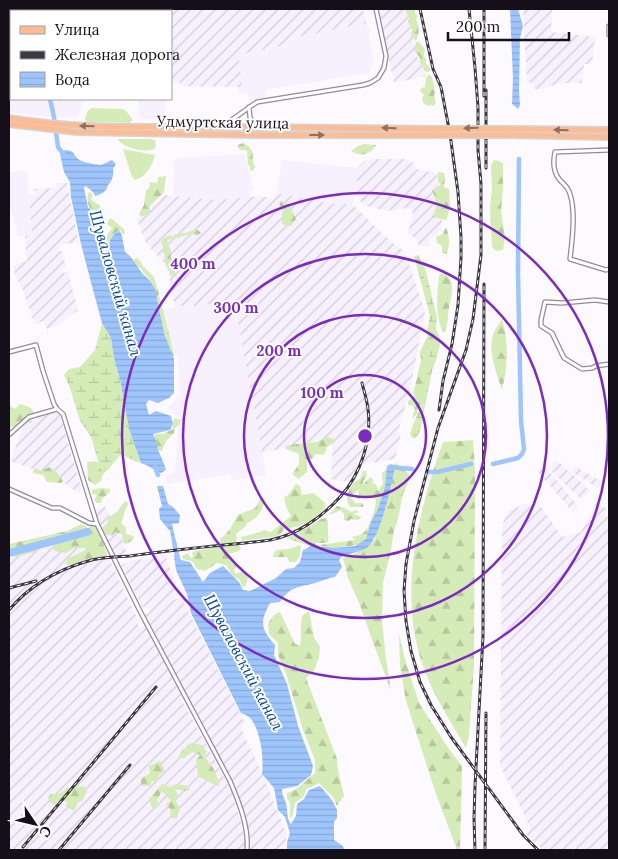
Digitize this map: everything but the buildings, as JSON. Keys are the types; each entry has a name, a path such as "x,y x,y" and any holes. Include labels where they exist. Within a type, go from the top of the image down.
{"main road":[{"name":"Удмуртская улица","path":"9,118 77,132 609,137"},
{"name":"Удмуртская улица","path":"9,124 141,128 609,130"}],"street":[{"path":"223,127 257,102 363,85 378,78 384,68 386,56 376,9"},
{"path":"609,26 609,35"},
{"path":"250,107 250,117 254,127"},
{"path":"608,269 570,259 573,235 572,202 567,186 558,178 553,163 554,152 609,150"},
{"path":"609,302 603,300 562,303 545,302 540,320 541,326 552,333 564,358 582,369 609,364"},
{"path":"9,352 36,345 57,409 63,414 97,524 140,611 230,781 244,822 248,850"},
{"path":"9,433 29,417 57,409"},
{"path":"9,489 52,508 60,508 88,523 97,524"}],"shaded area":[{"path":"363,9 366,23 294,38 288,40 285,45 242,54 239,59 243,94 239,94 238,87 180,86 180,83 172,84 172,10 147,10"},
{"path":"378,9 406,9 418,59 421,59 425,76 394,83"},
{"path":"523,9 552,9 551,32 595,37 592,64 584,64 582,83 559,83 543,89 534,89 533,83 527,82"},
{"path":"366,23 371,31 369,37 374,61 370,73 270,89 266,90 267,97 249,100 248,93 243,94 239,59 242,54 284,45 288,40 294,38"},
{"path":"9,40 10,100 85,100 77,117 50,117 9,112"},
{"path":"138,100 167,100 164,114 159,119 140,119"},
{"path":"245,154 253,190 248,191 250,198 218,200 173,196 174,163 177,158"},
{"path":"372,159 403,159 414,163 416,169 437,173 442,212 442,231 429,239 429,246 419,246 416,239 408,234 413,210 407,208 386,211 363,205 355,194 358,168 363,162"},
{"path":"282,160 358,168 353,205 328,203 277,193"},
{"path":"27,171 32,236 18,236 9,202 9,172"},
{"path":"56,183 67,183 79,243 59,244 59,251 62,251 66,267 62,269 64,273 68,272 78,310 58,325 47,329 44,321 35,324 22,288 15,275 13,265 27,261 25,236 32,235 29,196 37,194 34,189 56,188"},
{"path":"277,193 328,203 353,205 397,247 404,250 425,311 411,385 398,432 401,433 395,459 359,465 350,482 331,479 333,437 262,453 234,299 195,307 193,304 175,307 167,266 146,243 137,220 164,195 218,200 261,196 274,199"},
{"path":"234,299 266,475 232,480 230,474 167,484 166,476 175,472 179,418 168,407 180,396 178,357 175,356 162,310"},
{"path":"55,412 59,413 82,491 80,493 57,478 10,461 23,428 28,422"},
{"path":"557,460 590,491 582,500 548,468"},
{"path":"543,464 579,507 573,512 536,470"},
{"path":"575,466 602,482 598,488 572,472"},
{"path":"596,503 607,509 604,514 609,518 609,850 544,850 527,836 530,827 500,765 502,526 507,512 524,504 540,505 562,537 581,532"},
{"path":"105,507 121,535 127,554 114,556 98,523 94,510"},
{"path":"94,527 139,622 140,628 145,626 182,696 180,697 231,790 241,822 245,850 9,850 9,546"},
{"path":"165,554 173,578 171,580 175,593 174,600 181,597 245,723 241,728 286,832 286,850 249,850 246,823 232,781 145,615 150,612 148,608 142,607 122,565 129,561"}],"green space":[{"path":"405,9 415,9 415,13 418,16 416,20 419,30 416,41 411,36 412,30"},
{"path":"416,42 419,42 425,49 424,56 430,70 428,72 424,71 423,65 420,64 420,58 414,50"},
{"path":"429,74 432,77 435,92 436,103 434,106 428,106 423,103 422,98 424,95 420,91 421,88 425,87 426,78"},
{"path":"92,108 123,109 133,120 130,123 87,122 85,119 86,114"},
{"path":"119,139 150,139 155,140 156,146 150,150 140,150 121,143"},
{"path":"243,143 252,151 255,167 253,171 250,170 248,165 247,151 238,148 238,145"},
{"path":"364,144 376,145 365,154 351,151 358,146"},
{"path":"123,149 155,155 148,170 139,179 135,180 132,177"},
{"path":"494,160 503,163 501,211 505,238 503,250 496,251 492,247 490,208 492,189 491,166"},
{"path":"438,172 444,173 444,187 449,189 450,201 446,220 433,217 436,204 432,190 437,189 440,185"},
{"path":"166,176 164,192 150,206 150,212 146,216 140,216 146,190 149,188 150,182 157,183 158,177"},
{"path":"91,192 93,196 91,199 100,205 101,211 96,217 104,244 102,247 99,245 91,213 92,210 88,202 88,193"},
{"path":"281,201 289,204 296,219 291,226 286,226 282,223 284,208 280,206 279,203"},
{"path":"109,219 112,219 124,229 125,234 122,234 121,230 116,233 106,247 106,237 112,228 107,224"},
{"path":"446,228 449,241 446,254 442,253 442,246 437,243 436,237 443,234"},
{"path":"198,230 201,234 196,236 194,234 167,240 173,262 171,267 175,271 175,275 170,275 170,271 165,263 161,242 170,235 172,237"},
{"path":"418,255 426,271 437,318 436,329 441,340 432,371 420,431 416,438 412,438 410,433 424,401 429,354 427,332 430,316 414,256"},
{"path":"137,258 154,277 174,356 172,356 165,339 166,335 162,332 153,287 141,268 133,263 134,259"},
{"path":"441,273 446,275 452,283 447,324 444,332 442,331 437,311 438,283"},
{"path":"502,319 507,354 502,390 493,360 491,344 495,330"},
{"path":"102,323 111,338 129,429 141,463 120,455 108,470 101,471 91,437 80,421 64,375 69,369 80,367 95,350"},
{"path":"427,337 431,352 426,402 419,406 417,414 412,419 414,406 408,405 408,401 415,396 413,393 421,360 420,352"},
{"path":"20,404 29,407 34,412 31,416 32,422 23,422 18,426 11,427 9,430 9,406 15,409"},
{"path":"175,418 181,420 179,425 166,441 162,451 158,451 154,439 156,434 163,434 173,429"},
{"path":"328,437 334,439 333,443 327,447 324,455 316,454 312,459 307,460 307,472 299,479 294,476 293,473 299,464 299,454 286,449 285,446 316,442"},
{"path":"473,440 475,472 474,666 469,735 466,748 439,703 426,674 417,646 412,617 411,587 418,528 425,498 443,442"},
{"path":"94,461 104,464 106,471 101,481 95,485 88,480 87,462"},
{"path":"397,463 399,468 402,468 409,474 394,530 383,583 382,621 391,691 360,605 348,578 343,558 361,550 376,538 373,535 362,544 326,549 320,545 355,540 352,537 366,530 372,517 376,499 363,496 358,499 359,489 351,497 355,503 362,503 364,506 350,507 347,495 353,484 360,479 363,471 366,471 367,476 363,481 363,485 370,477 374,480 371,484 374,483 377,486 378,492 383,483 382,473 391,465"},
{"path":"49,467 55,470 63,481 61,483 47,482 43,475 33,473 33,470 37,468 41,471"},
{"path":"296,484 300,486 302,495 314,493 325,503 326,507 312,520 297,527 284,529 279,536 242,541 241,537 264,530 271,532 291,516 286,507 284,497 287,496"},
{"path":"110,489 110,492 102,499 101,503 97,503 94,500 97,495 92,494 92,490"},
{"path":"261,498 265,498 262,510 236,534 237,540 235,543 219,543 238,515 255,508"},
{"path":"125,501 128,504 121,523 126,528 126,534 133,536 134,539 125,544 122,534 115,532 113,536 103,534 102,528 107,524 109,517 117,512"},
{"path":"337,506 352,512 355,510 359,512 353,514 362,517 358,520 344,520 344,514 340,510 328,515"},
{"path":"326,518 328,523 328,542 326,543 316,543 314,548 286,538 321,519"},
{"path":"81,524 87,527 87,531 83,535 42,544 38,551 16,557 9,555 9,544 67,531"},
{"path":"90,526 97,528 108,556 66,565 67,559 86,550 85,548 74,548 66,553 55,551 52,547 57,543 85,536"},
{"path":"238,545 241,548 239,551 229,554 237,566 234,570 236,574 242,571 248,578 245,587 242,587 240,580 232,575 226,565 217,563 205,571 197,569 192,561 183,559 182,556 188,553 191,558 193,557 192,552"},
{"path":"301,545 300,556 296,562 289,562 286,557 272,557 276,550"},
{"path":"309,611 314,638 320,647 314,671 306,678 337,759 344,796 337,806 333,797 319,783 307,789 303,797 295,803 290,819 290,803 287,793 295,790 315,773 315,760 278,655 278,643 269,634 268,623 274,615 280,612 295,644 300,646 302,616"},
{"path":"399,634 419,703 462,766 460,850 457,850 436,794 406,701 400,666"},
{"path":"191,743 202,745 207,752 204,756 213,768 220,784 217,786 198,776 196,760 200,755 192,752 183,759 179,757 181,751"},
{"path":"160,761 165,771 159,775 157,781 152,781 150,786 141,786 141,779 150,773 149,766"},
{"path":"162,784 169,787 177,784 187,786 190,790 175,789 178,796 175,800 180,808 177,818 171,818 170,809 166,804 171,801 162,791 157,800 159,806 152,808 149,799"},
{"path":"84,786 87,791 82,801 78,802 74,811 66,807 67,801 58,801 55,805 49,802 48,797 51,794 59,794 67,788"}],"water":[{"path":"9,9 75,10 10,10 10,38"},
{"path":"510,9 518,9 523,26 520,38 520,105 518,109 512,104 513,79"},
{"path":"65,150 71,151 79,159 88,163 101,165 112,160 116,164 113,169 112,180 103,192 95,196 90,189 85,186 84,188 88,207 91,210 89,215 98,246 104,252 109,249 111,238 120,231 125,252 155,289 164,333 174,359 174,393 169,398 158,403 149,400 146,404 149,415 156,411 171,416 173,424 170,430 153,434 166,470 161,473 141,463 129,429 111,338 102,323 81,244 71,197 70,182 64,172 60,154"},
{"path":"391,464 395,466 385,508 378,530 369,546 360,551 343,555 339,560 342,567 335,577 293,589 280,602 270,603 264,615 264,629 275,645 274,655 287,684 298,726 313,766 311,775 297,786 282,789 288,819 291,824 296,816 297,804 304,799 309,790 320,786 332,800 337,810 337,818 334,822 334,840 343,846 344,850 287,850 290,833 285,817 278,810 274,788 262,774 263,761 257,731 250,718 241,713 191,613 187,594 176,570 174,555 177,554 181,560 190,562 203,582 210,573 223,566 239,582 243,590 250,591 276,578 286,569 294,568 300,562 303,550 311,546 333,548 355,546 366,539 385,487 387,466"},
{"path":"157,486 163,486 168,504 180,515 179,523 172,524 176,548 173,546 170,531 160,519 159,509 162,506"}],"waterway":[{"name":"Шуваловский канал","path":"50,100 58,147 65,156"},
{"path":"518,271 519,159"},
{"path":"493,464 518,458 524,449 521,421 518,274"},
{"path":"428,472 437,472 471,464"},
{"name":"Шуваловский канал","path":"155,467 158,475"},
{"path":"390,469 390,467 412,469"},
{"path":"9,553 87,532"},
{"name":"Шуваловский канал","path":"174,542 178,559"}],"railway":[{"path":"420,9 433,69 441,87 450,134 458,192 461,237 458,305 439,410"},
{"path":"469,9 478,107 481,255 473,319 466,350 438,428 414,521 406,564 404,591 406,621 411,651 420,682 431,705 451,737 523,835 538,850"},
{"path":"484,9 484,96"},
{"path":"486,90 486,168"},
{"path":"475,850 475,786 483,636 484,284"},
{"path":"9,610 35,586 55,574 88,561 270,540 290,534 308,524 340,497 354,478 359,467 366,444 369,421 368,406 362,383"},
{"path":"9,588 36,581"},
{"path":"23,847 156,687"},
{"path":"485,850 486,713"},
{"path":"59,850 130,765"}]}
